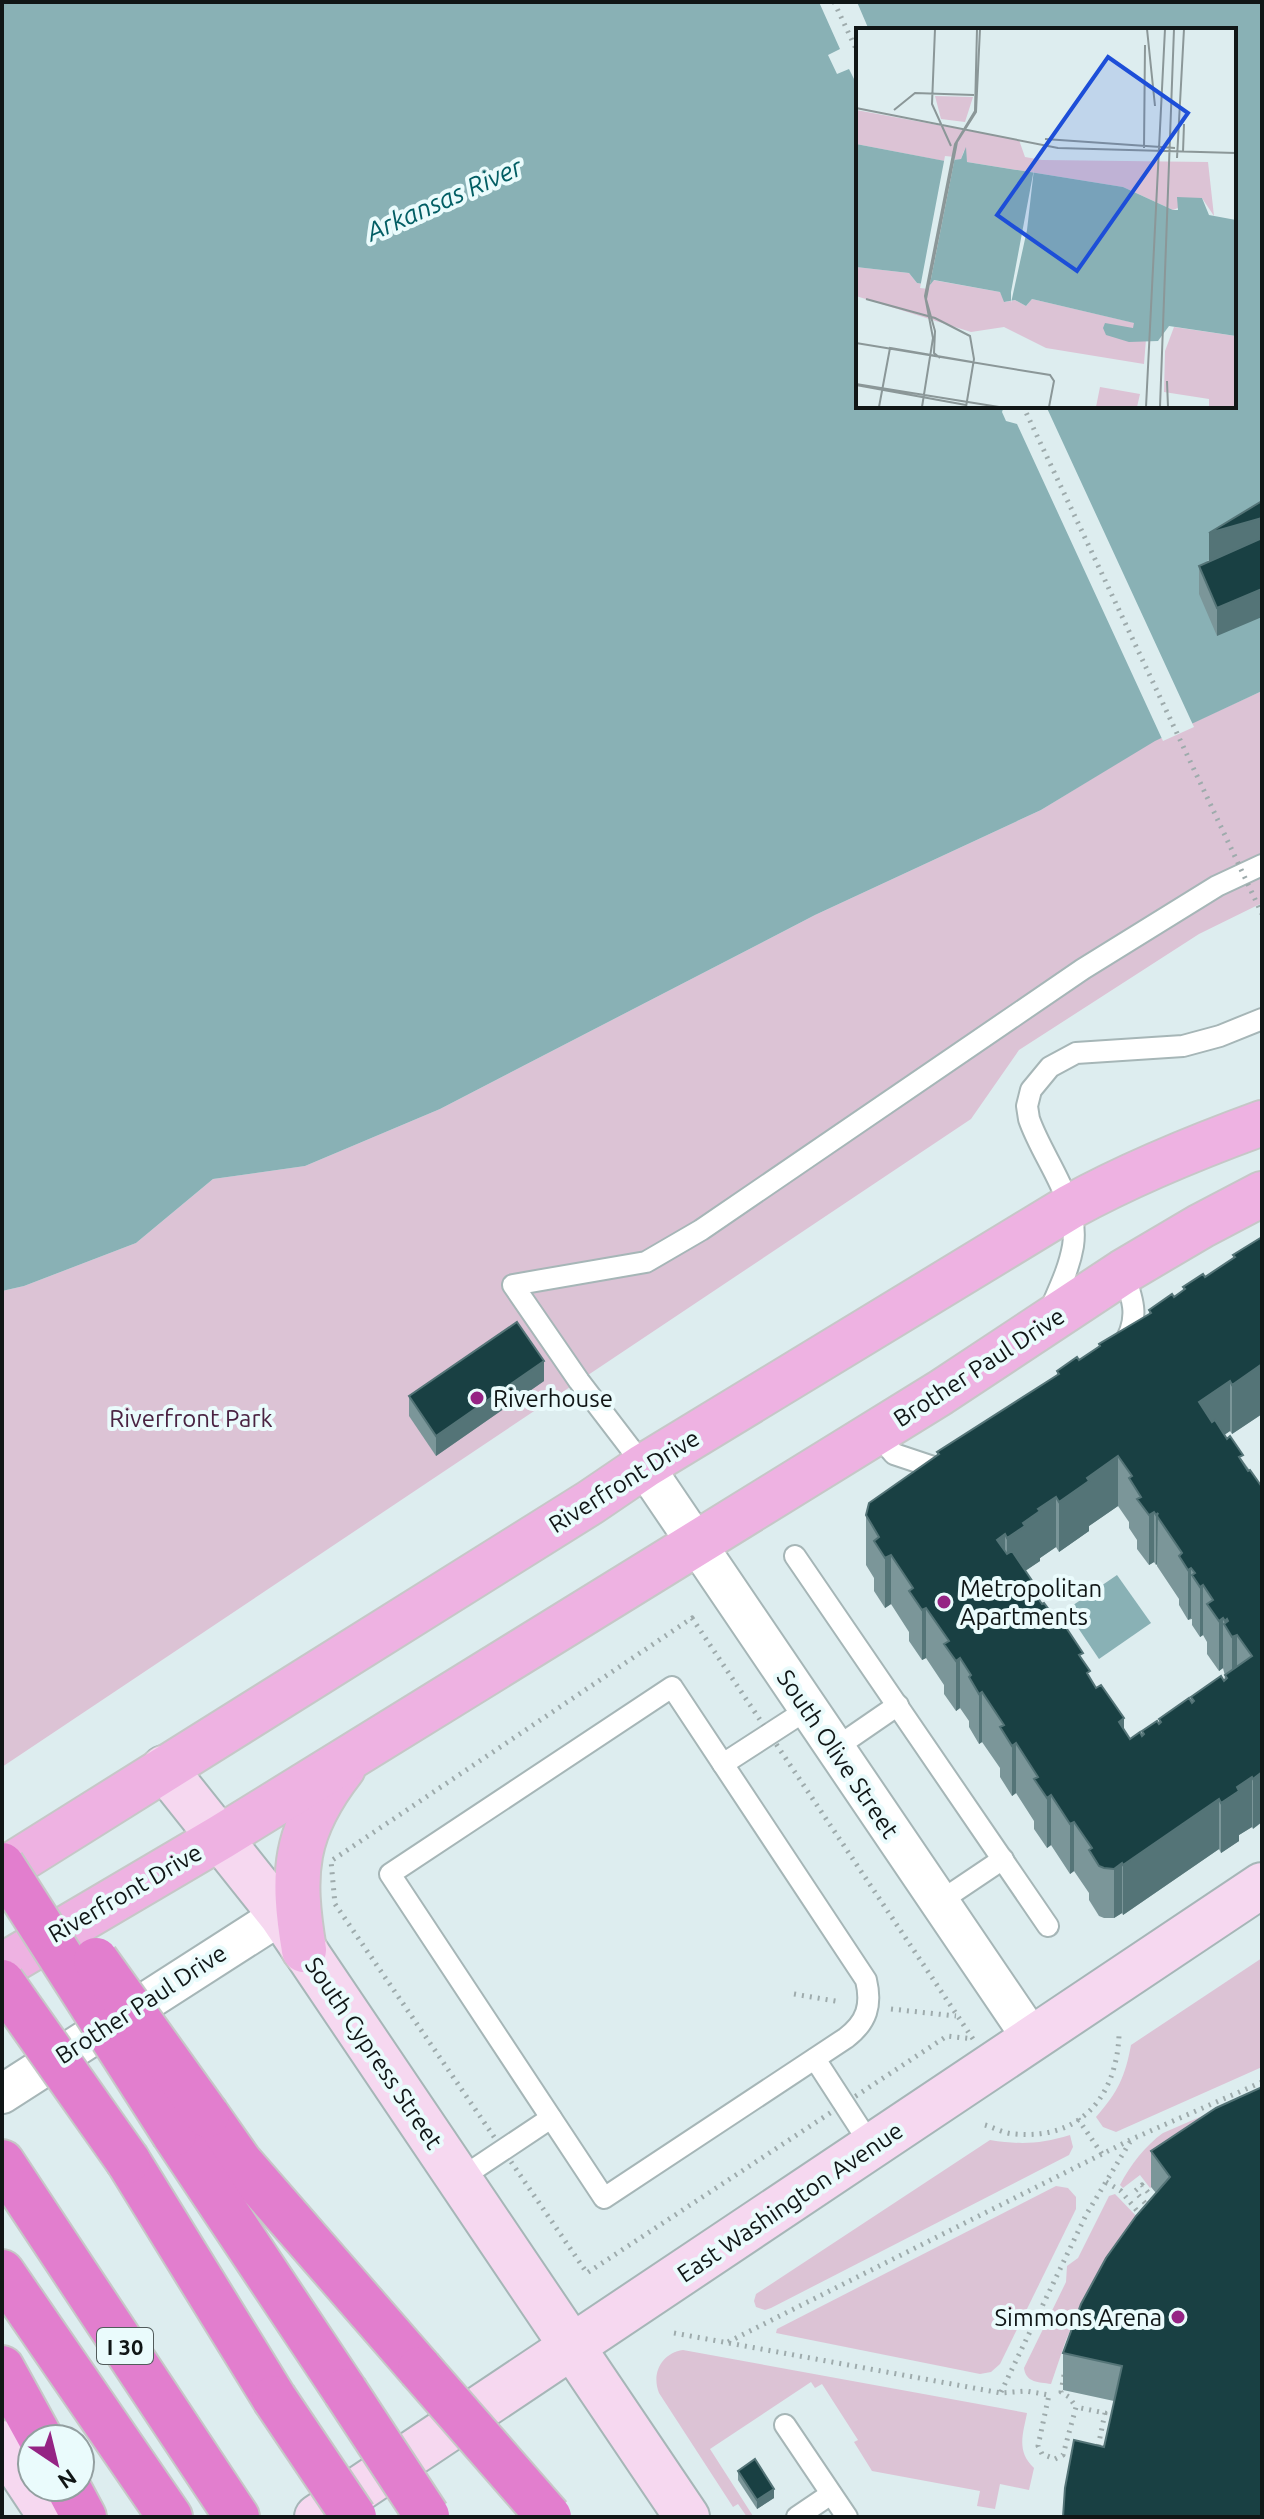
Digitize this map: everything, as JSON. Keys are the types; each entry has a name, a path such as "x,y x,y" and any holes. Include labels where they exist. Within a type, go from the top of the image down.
{"highway":[{"path":"8,1876 59,1908 191,2124 345,2391 427,2516"},
{"path":"2,1982 128,2161 274,2398 354,2517"},
{"path":"191,2124 240,2162 549,2517"},
{"name":"I 30","path":"2,2162 237,2517"},
{"path":"2,2272 165,2510"},
{"path":"2,2368 32,2423"}],"main road":[{"name":"Riverfront Drive","path":"8,1876 164,1768 644,1466 1070,1207 1118,1181 1184,1152 1262,1123"},
{"name":"Brother Paul Drive","path":"698,1543 876,1433 1123,1272 1262,1194"},
{"name":"Riverfront Drive","path":"2,1966 221,1837 698,1543"},
{"path":"292,1932 297,1865 309,1820 329,1786 354,1754"}],"street":[{"name":"South Olive Street","path":"644,1466 1033,2040"},
{"name":"South Cypress Street","path":"164,1768 221,1837 292,1932 687,2517"},
{"name":"East Washington Avenue","path":"317,2517 1262,1885"},
{"name":"Brother Paul Drive","path":"2,2094 292,1932"},
{"path":"2,2443 51,2517"}],"lane":[{"path":"644,1466 579,1381 513,1285 646,1262 701,1230 1083,969 1217,886 1262,865"},
{"path":"1044,1325 1068,1268 1074,1243 1070,1207 1029,1119 1027,1106 1031,1090 1050,1067 1076,1053 1183,1046 1220,1036 1262,1019"},
{"path":"1110,1367 1131,1333 1134,1302 1123,1272"},
{"path":"876,1433 894,1454 936,1468 955,1467 968,1459"},
{"path":"795,1556 1048,1926"},
{"path":"672,1687 866,1980 869,1993 865,2019 857,2030 815,2059 604,2198 390,1874 672,1687"},
{"path":"834,1749 898,1705"},
{"path":"723,1764 808,1709"},
{"path":"939,1902 1003,1859"},
{"path":"815,2059 872,2147"},
{"path":"458,2180 551,2118"},
{"path":"785,2425 847,2517"},
{"path":"797,2517 831,2494"}],"path":[{"path":"834,2 856,49"},
{"path":"1024,408 1262,914"},
{"path":"692,1618 770,1734 973,2039 947,2036 587,2273 335,1904 331,1861 692,1618"},
{"path":"985,2125 1011,2134 1039,2135 1066,2127 1090,2112 1107,2089 1117,2064 1119,2036"},
{"path":"727,2343 1132,2139 1262,2082"},
{"path":"1078,2119 1102,2154"},
{"path":"1001,2393 1086,2215 1132,2139"},
{"path":"1106,2182 1121,2191 1144,2219 1153,2212 1135,2191 1142,2185 1164,2211"},
{"path":"674,2333 1001,2393 1026,2391 1049,2395 1038,2446 1042,2454 1050,2459 1059,2458 1066,2452 1076,2407"},
{"path":"1067,2364 1060,2389 1076,2407 1105,2413 1097,2453"}],"green space":[{"name":"Riverfront Park","path":"1262,691 1262,903 1199,934 1019,1050 971,1119 2,1767 2,1291 24,1286 136,1243 213,1179 305,1166 440,1109 815,915 1041,810 1155,740"},
{"path":"1262,1958 1262,2067 1116,2132 1103,2127 1096,2117 1120,2084 1131,2045"},
{"path":"1262,2090 1216,2144 1150,2188 1140,2175 1123,2188 1120,2185 1139,2156 1163,2133"},
{"path":"1070,2135 1073,2147 1069,2155 771,2308 756,2307 756,2294 990,2140 1030,2143"},
{"path":"1056,2186 1068,2188 1076,2197 1076,2209 1000,2364 991,2372 980,2374 776,2333 777,2329"},
{"path":"1115,2194 1141,2221 1085,2297 1051,2384 1034,2381 1027,2377 1024,2368 1066,2282 1067,2266 1078,2258 1109,2196"},
{"path":"683,2350 1027,2413 1023,2449 1034,2468 1029,2490 1000,2484 995,2509 977,2506 980,2491 872,2471 854,2442 858,2440 822,2384 815,2388 811,2382 710,2449 753,2516 747,2517 738,2504 733,2507 659,2393 656,2378 660,2365 669,2355"}],"water":[{"name":"Arkansas River","path":"2,2 1262,2 1262,529 1207,561 1262,546 1262,691 1155,741 1041,810 815,915 440,1109 305,1166 213,1179 136,1243 24,1286 2,1291"},
{"path":"1117,1575 1151,1623 1099,1659 1066,1610"}],"pier":[{"path":"819,2 857,2 868,28 856,28 856,83 849,69 837,74 828,55 840,49"},
{"path":"1003,408 1047,408 1194,727 1163,741 1017,424 1006,421"}],"building":[{"path":"1262,501 1262,518 1209,533"},
{"path":"1262,538 1262,589 1217,608 1199,566"},
{"name":"Metropolitan Apartments","path":"1262,1237 1262,1364 1232,1385 1230,1381 1199,1402 1227,1439 1230,1436 1243,1455 1239,1457 1262,1487 1262,1772 1237,1787 1239,1791 1221,1803 1219,1799 1123,1865 1114,1869 1104,1868 1099,1866 1089,1850 1092,1848 1074,1822 1070,1824 1051,1795 1047,1798 1034,1779 1038,1777 1016,1743 1012,1746 1000,1727 1004,1725 982,1692 979,1694 960,1658 956,1661 944,1644 949,1641 926,1608 922,1610 909,1591 913,1588 891,1555 885,1558 874,1541 879,1537 866,1515 869,1503 939,1454 937,1452 1059,1374 1057,1371 1077,1357 1079,1360 1099,1344 1151,1313 1149,1310 1172,1294 1174,1297 1203,1274 1205,1277 1235,1257 1233,1255","holes":["1118,1456 1132,1476 1129,1478 1141,1497 1137,1499 1149,1515 1158,1513 1157,1516 1182,1553 1179,1556 1213,1600 1207,1604 1219,1621 1227,1619 1224,1624 1232,1637 1237,1635 1252,1656 1225,1675 1227,1678 1224,1681 1221,1676 1191,1697 1192,1703 1189,1698 1159,1719 1159,1724 1157,1721 1142,1731 1142,1736 1140,1732 1130,1739 1119,1722 1124,1718 1101,1685 1096,1688 1087,1673 1090,1671 1079,1655 1083,1653 1059,1617 1056,1619 1042,1604 1031,1588 1035,1585 1012,1551 1007,1554 997,1540 1005,1534 1007,1538 1025,1526 1023,1523 1040,1511 1038,1509 1056,1497 1059,1502"]},
{"name":"Riverhouse","path":"517,1322 544,1361 436,1436 409,1396"},
{"name":"Simmons Arena","path":"1262,2087 1262,2517 1063,2517 1074,2440 1104,2447 1122,2366 1063,2353 1081,2304 1106,2258 1136,2216 1170,2177 1151,2151 1216,2108"},
{"path":"755,2459 774,2489 757,2500 738,2471"}],"place":[{"name":"Riverhouse","path":"477,1398"},
{"name":"Metropolitan Apartments","path":"944,1602"},
{"name":"Simmons Arena","path":"1178,2317"}]}
